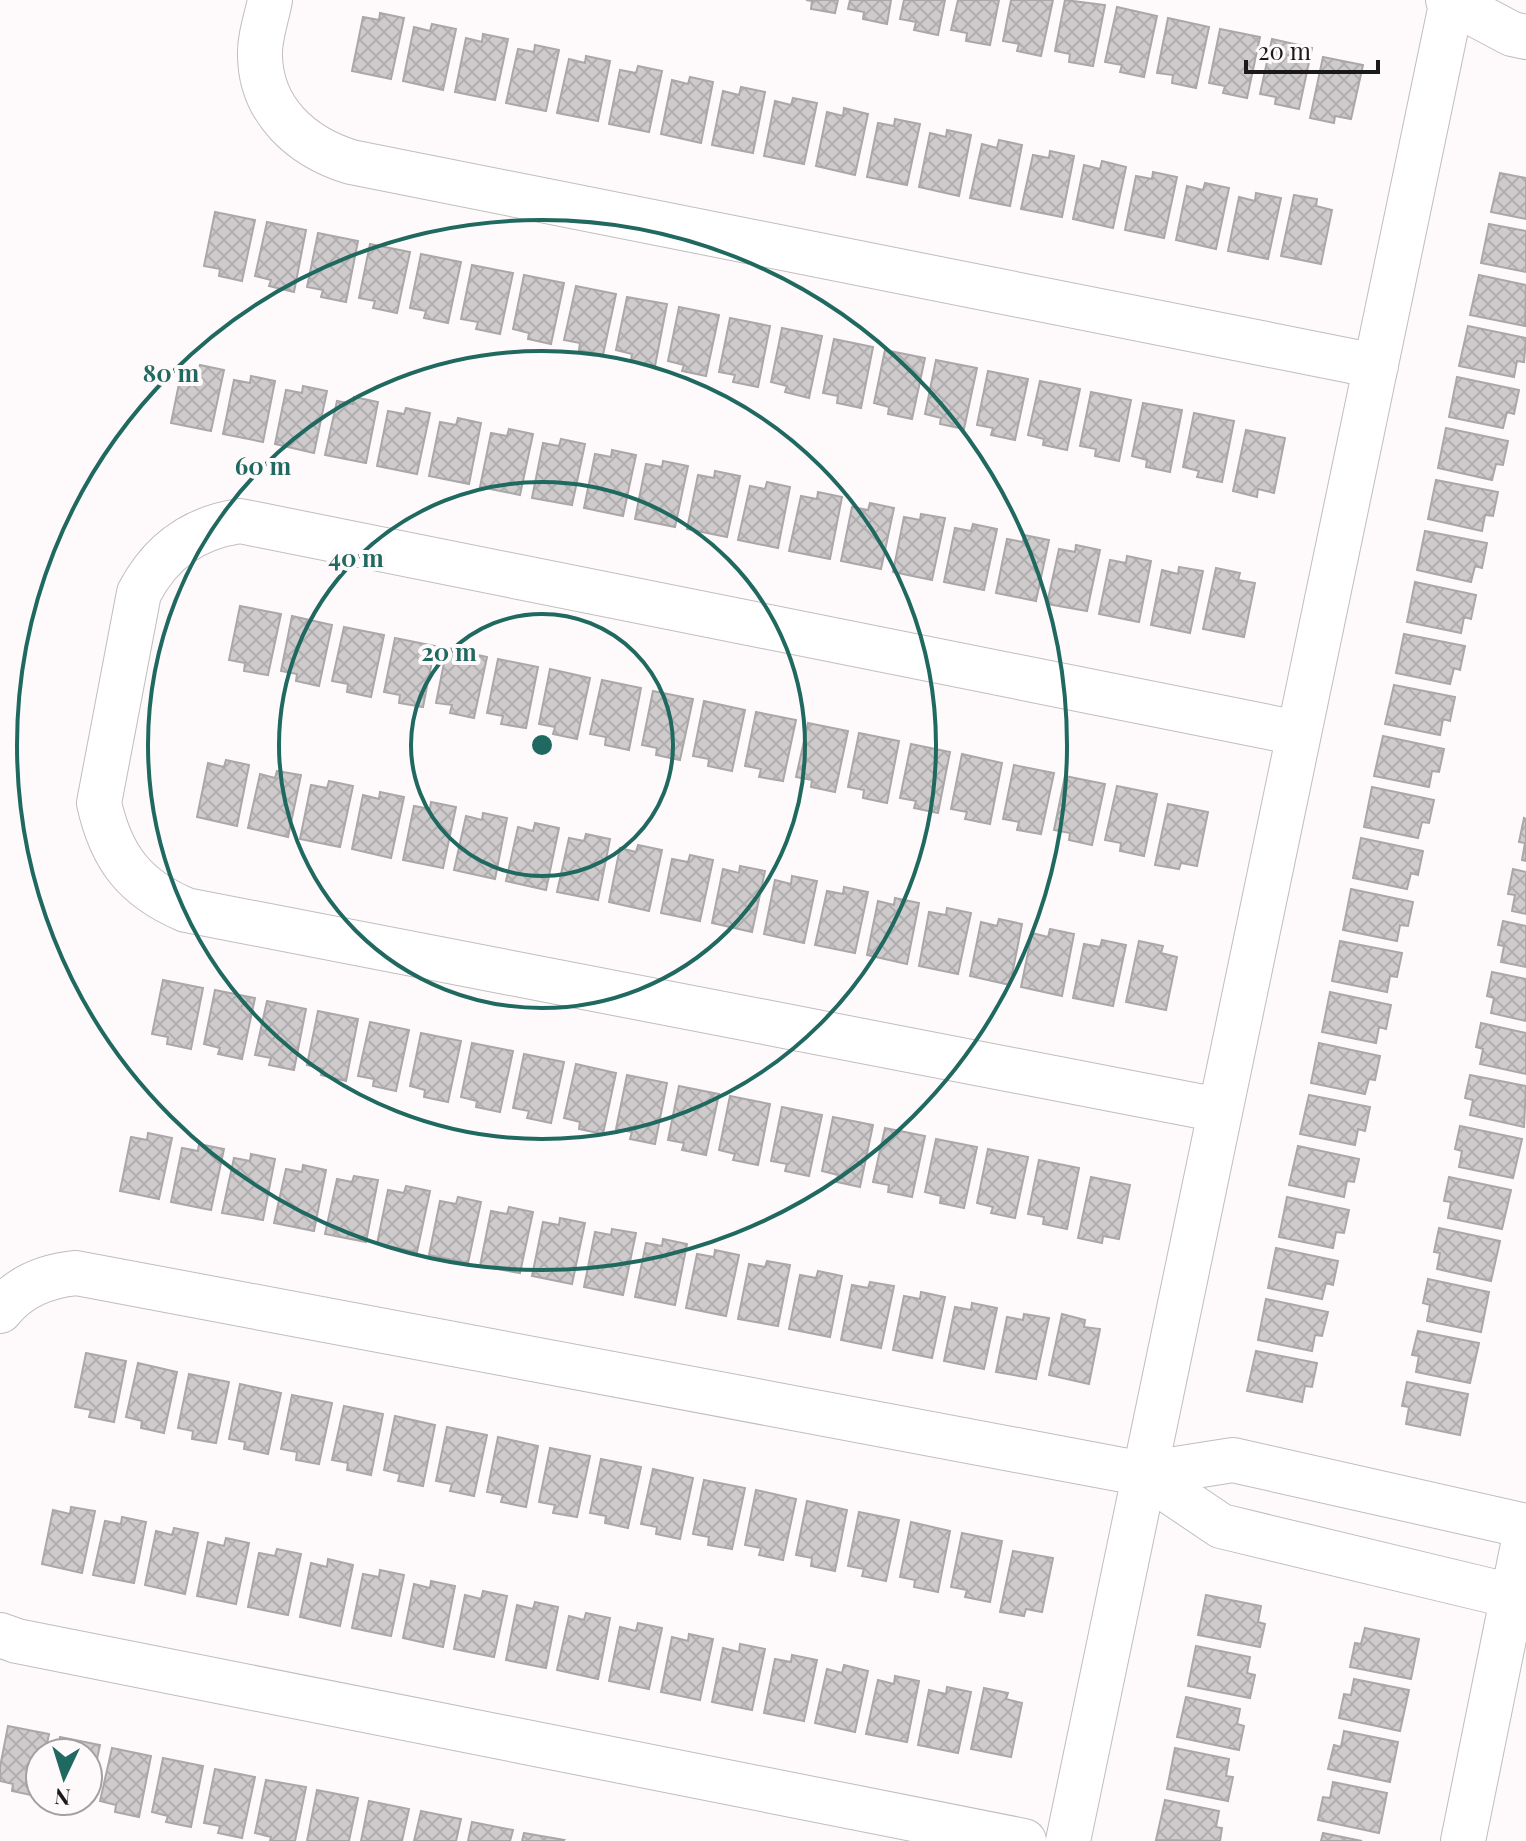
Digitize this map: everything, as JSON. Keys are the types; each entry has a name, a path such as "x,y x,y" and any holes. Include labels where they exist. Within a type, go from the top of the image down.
{"street":[{"path":"270,0 260,54 272,104 287,126 327,155 1376,366"},
{"path":"1068,1841 1452,0 1512,34 1526,37"},
{"path":"1219,1110 186,910 165,901 130,874 115,852 99,803 139,593 150,572 181,541 200,530 240,521 1298,733"},
{"path":"0,1311 18,1292 36,1282 55,1275 76,1273 1144,1474 1233,1460 1526,1528 1463,1841"},
{"path":"1144,1474 1221,1526 1512,1596"},
{"path":"0,1635 17,1641 1024,1841"}],"building":[{"path":"806,0 838,0 835,13 811,9 812,1"},
{"path":"850,0 891,0 887,24 863,19 864,12 848,9"},
{"path":"904,0 945,0 938,35 914,30 916,22 900,19"},
{"path":"958,0 999,0 990,45 966,41 967,33 951,30"},
{"path":"1011,0 1053,0 1041,56 1017,51 1019,44 1003,41"},
{"path":"1065,0 1105,5 1093,66 1069,62 1070,54 1055,51"},
{"path":"1117,7 1157,16 1144,77 1120,72 1122,65 1105,62"},
{"path":"380,13 404,18 391,79 352,71 363,17 379,20"},
{"path":"1168,18 1209,27 1196,88 1172,83 1173,75 1157,73"},
{"path":"432,24 456,29 443,90 403,81 414,27 430,31"},
{"path":"1220,29 1260,37 1247,98 1223,93 1225,86 1209,83"},
{"path":"483,34 508,39 495,100 455,92 466,38 482,42"},
{"path":"1272,39 1312,48 1299,109 1275,104 1276,97 1260,94"},
{"path":"535,45 559,50 546,111 506,103 518,49 534,52"},
{"path":"586,56 610,61 598,121 557,113 569,59 585,63"},
{"path":"1323,57 1363,65 1351,119 1335,116 1334,123 1310,118"},
{"path":"638,66 662,71 649,132 609,124 620,70 636,73"},
{"path":"690,77 713,82 701,143 661,134 672,80 688,84"},
{"path":"741,87 765,92 753,153 712,145 723,91 739,95"},
{"path":"793,98 817,103 804,164 764,156 775,101 791,105"},
{"path":"844,108 868,114 855,175 816,166 827,112 843,116"},
{"path":"895,119 920,124 907,185 867,177 878,123 894,126"},
{"path":"947,130 971,135 959,196 919,187 930,133 946,137"},
{"path":"999,140 1022,145 1010,206 970,198 982,144 997,148"},
{"path":"1050,151 1074,156 1062,217 1021,209 1033,155 1049,158"},
{"path":"1102,161 1126,167 1113,228 1073,219 1084,165 1100,169"},
{"path":"1153,172 1177,177 1164,238 1125,230 1136,176 1152,179"},
{"path":"1500,173 1526,178 1526,219 1491,212"},
{"path":"1205,183 1229,188 1216,249 1176,240 1187,186 1203,190"},
{"path":"1256,193 1281,198 1268,259 1228,251 1239,197 1255,201"},
{"path":"1294,195 1317,199 1316,206 1332,210 1321,264 1281,256"},
{"path":"215,212 255,220 242,281 219,276 220,269 204,266"},
{"path":"267,222 306,230 294,292 269,286 271,280 255,276"},
{"path":"1489,224 1526,231 1526,272 1481,263"},
{"path":"318,233 358,241 346,302 321,297 323,290 307,287"},
{"path":"370,244 410,252 397,313 373,308 375,301 359,298"},
{"path":"421,254 461,262 448,323 424,318 426,311 410,308"},
{"path":"472,265 513,273 500,334 476,329 478,322 461,319"},
{"path":"524,275 564,283 551,344 528,339 529,333 513,329"},
{"path":"1479,275 1526,285 1525,326 1470,315"},
{"path":"576,286 616,294 603,355 579,350 580,343 564,340"},
{"path":"627,297 667,304 655,366 631,361 632,354 616,350"},
{"path":"679,307 719,315 706,376 682,371 684,365 668,361"},
{"path":"730,318 770,326 758,387 733,382 735,375 719,372"},
{"path":"1468,326 1526,338 1524,362 1517,361 1514,377 1459,366"},
{"path":"782,328 822,336 809,398 785,392 787,386 771,382"},
{"path":"834,339 873,347 861,408 837,403 838,396 823,393"},
{"path":"885,350 925,358 912,419 888,414 889,407 874,403"},
{"path":"936,360 977,368 964,429 940,424 941,418 925,414"},
{"path":"200,365 224,370 211,431 171,423 182,369 198,372"},
{"path":"988,371 1028,379 1015,440 991,435 993,428 977,425"},
{"path":"251,376 275,381 263,442 223,434 234,380 250,383"},
{"path":"1457,377 1519,390 1514,414 1507,412 1503,428 1449,417"},
{"path":"1040,381 1080,389 1067,450 1043,445 1044,439 1028,435"},
{"path":"303,386 327,391 314,453 275,444 286,390 302,393"},
{"path":"1091,392 1131,400 1119,461 1095,456 1096,449 1080,446"},
{"path":"354,397 378,402 366,463 325,455 337,401 353,404"},
{"path":"1143,403 1182,410 1170,472 1146,467 1147,460 1132,456"},
{"path":"406,408 430,413 417,474 377,466 388,411 404,414"},
{"path":"1194,413 1234,421 1222,482 1197,477 1199,471 1183,467"},
{"path":"458,418 481,423 469,484 429,476 440,422 456,425"},
{"path":"1446,428 1508,441 1503,465 1496,464 1492,480 1438,468"},
{"path":"509,429 533,434 520,495 480,487 491,433 507,436"},
{"path":"1246,430 1285,438 1274,493 1258,489 1257,497 1233,491"},
{"path":"561,439 585,444 572,505 532,498 543,443 559,446"},
{"path":"612,450 636,455 623,516 584,508 595,454 611,457"},
{"path":"663,461 688,466 675,527 635,519 646,464 662,467"},
{"path":"715,471 740,476 727,537 687,529 698,475 714,478"},
{"path":"1436,480 1498,492 1493,516 1485,515 1482,531 1428,519"},
{"path":"767,482 790,487 778,548 738,540 750,486 765,489"},
{"path":"818,492 842,497 830,559 789,551 801,496 817,499"},
{"path":"870,503 894,508 881,569 841,561 852,507 868,510"},
{"path":"921,514 945,518 932,580 893,572 904,517 920,520"},
{"path":"973,524 997,529 984,590 944,582 955,528 971,531"},
{"path":"1425,531 1487,543 1482,568 1475,566 1471,582 1417,570"},
{"path":"1024,535 1049,540 1036,601 996,593 1007,539 1023,542"},
{"path":"1076,545 1100,550 1087,611 1047,604 1059,549 1075,552"},
{"path":"1127,556 1151,561 1139,622 1099,614 1110,560 1126,563"},
{"path":"1179,567 1203,571 1190,633 1151,625 1162,570 1178,574"},
{"path":"1216,568 1240,573 1238,580 1255,583 1244,637 1203,629"},
{"path":"1415,582 1476,595 1471,619 1464,617 1461,633 1407,622"},
{"path":"240,606 281,614 268,675 244,671 245,663 229,660"},
{"path":"292,616 332,625 319,686 296,681 297,674 281,671"},
{"path":"344,627 384,635 371,697 347,692 348,684 332,681"},
{"path":"1404,634 1465,646 1460,670 1454,668 1450,684 1396,673"},
{"path":"395,638 435,646 423,707 399,703 400,695 384,692"},
{"path":"447,648 487,657 474,718 450,713 452,705 436,703"},
{"path":"498,659 538,667 526,728 501,724 503,716 487,713"},
{"path":"550,669 590,678 577,739 553,734 555,727 539,724"},
{"path":"602,680 641,688 629,750 605,745 606,737 590,734"},
{"path":"1394,685 1455,697 1450,721 1443,719 1440,735 1385,724"},
{"path":"653,691 693,699 680,760 656,755 657,748 642,745"},
{"path":"704,701 745,710 732,771 708,766 709,759 693,756"},
{"path":"756,712 796,720 783,781 759,777 761,769 745,766"},
{"path":"808,723 848,731 835,792 811,787 812,780 796,777"},
{"path":"859,733 899,741 887,803 863,798 864,790 848,787"},
{"path":"1383,736 1444,749 1439,772 1432,771 1429,787 1374,776"},
{"path":"911,744 950,752 938,813 914,808 916,801 900,798"},
{"path":"962,754 1002,763 990,824 965,819 967,812 951,809"},
{"path":"226,760 249,765 237,826 197,817 208,763 224,767"},
{"path":"1014,765 1054,773 1041,834 1017,830 1019,822 1003,819"},
{"path":"277,771 301,775 288,837 248,828 260,774 275,778"},
{"path":"1065,776 1105,784 1092,845 1069,840 1070,833 1054,830"},
{"path":"329,781 353,786 340,847 300,839 311,785 327,788"},
{"path":"1117,786 1157,794 1144,856 1120,851 1121,843 1105,840"},
{"path":"1372,787 1434,800 1429,823 1422,822 1418,838 1364,827"},
{"path":"380,792 404,797 391,858 352,849 363,795 379,799"},
{"path":"431,802 456,807 443,868 403,860 414,806 430,809"},
{"path":"1168,804 1208,812 1197,866 1181,863 1179,869 1155,865"},
{"path":"483,813 507,818 495,879 454,870 466,816 482,820"},
{"path":"1524,818 1526,861 1522,860 1525,843 1519,842"},
{"path":"535,823 559,828 546,890 506,881 518,827 533,831"},
{"path":"586,834 610,839 598,900 557,892 569,838 584,841"},
{"path":"1361,838 1423,851 1418,875 1411,873 1407,889 1353,878"},
{"path":"638,845 662,850 649,911 609,902 620,848 636,852"},
{"path":"690,855 713,860 700,921 661,913 672,859 688,862"},
{"path":"740,866 765,871 752,932 712,923 723,869 739,873"},
{"path":"1513,869 1526,872 1526,914 1512,911 1515,895 1508,894"},
{"path":"792,876 817,881 804,943 764,934 775,880 791,884"},
{"path":"844,887 868,892 855,953 815,945 827,891 843,894"},
{"path":"1351,889 1413,902 1408,926 1400,925 1397,941 1343,930"},
{"path":"895,898 919,903 907,964 867,955 878,901 894,905"},
{"path":"947,908 971,913 958,974 919,966 929,912 946,915"},
{"path":"999,919 1022,924 1010,985 970,976 981,922 997,926"},
{"path":"1503,921 1526,926 1526,967 1501,962 1504,946 1498,945"},
{"path":"1050,929 1074,934 1062,996 1021,987 1032,933 1048,937"},
{"path":"1102,940 1126,945 1113,1006 1073,998 1084,944 1100,947"},
{"path":"1139,941 1163,946 1161,953 1177,957 1166,1010 1126,1002"},
{"path":"1340,941 1402,953 1397,977 1390,976 1387,992 1332,981"},
{"path":"1492,972 1526,979 1526,1021 1491,1013 1494,998 1487,996"},
{"path":"163,980 203,988 191,1049 167,1044 168,1037 152,1034"},
{"path":"215,990 255,998 242,1059 218,1054 220,1048 204,1044"},
{"path":"1330,992 1391,1005 1386,1029 1379,1027 1376,1043 1322,1032"},
{"path":"267,1001 306,1009 294,1070 269,1065 271,1058 255,1055"},
{"path":"318,1011 358,1019 346,1081 321,1075 323,1069 307,1065"},
{"path":"370,1022 409,1030 396,1091 373,1086 374,1079 358,1076"},
{"path":"1481,1023 1526,1033 1526,1074 1480,1064 1483,1049 1476,1047"},
{"path":"421,1033 461,1041 448,1102 424,1097 425,1090 410,1086"},
{"path":"472,1043 513,1051 500,1112 476,1107 477,1101 461,1097"},
{"path":"1319,1043 1380,1056 1375,1080 1369,1079 1365,1094 1311,1083"},
{"path":"524,1054 564,1062 551,1123 527,1118 529,1111 513,1108"},
{"path":"576,1064 616,1073 603,1134 579,1129 580,1122 564,1118"},
{"path":"627,1075 667,1083 655,1144 630,1139 632,1132 616,1129"},
{"path":"1470,1075 1526,1086 1524,1127 1470,1115 1473,1100 1465,1098"},
{"path":"679,1086 719,1094 706,1155 682,1150 684,1143 668,1140"},
{"path":"1309,1095 1370,1107 1365,1131 1358,1129 1355,1145 1300,1134"},
{"path":"730,1096 770,1104 758,1165 733,1160 735,1154 719,1150"},
{"path":"782,1107 822,1115 809,1176 785,1171 787,1164 771,1161"},
{"path":"833,1117 873,1125 860,1187 837,1182 838,1175 822,1171"},
{"path":"1460,1126 1522,1139 1513,1178 1459,1167 1462,1151 1455,1149"},
{"path":"885,1128 925,1136 912,1197 888,1192 889,1185 873,1182"},
{"path":"148,1133 172,1138 159,1199 120,1191 131,1137 147,1140"},
{"path":"936,1139 977,1147 964,1208 940,1203 941,1196 925,1192"},
{"path":"199,1144 224,1149 211,1210 171,1202 182,1148 198,1151"},
{"path":"1298,1146 1359,1159 1354,1182 1347,1181 1344,1197 1289,1185"},
{"path":"988,1149 1028,1157 1015,1218 991,1213 993,1207 977,1203"},
{"path":"251,1154 275,1159 263,1220 222,1213 234,1158 250,1161"},
{"path":"1039,1160 1079,1168 1067,1229 1043,1224 1044,1217 1028,1214"},
{"path":"303,1165 326,1170 314,1231 274,1223 286,1169 302,1172"},
{"path":"354,1176 378,1180 366,1242 325,1234 337,1179 352,1182"},
{"path":"1091,1177 1130,1185 1119,1239 1103,1236 1102,1243 1078,1238"},
{"path":"1449,1177 1511,1190 1502,1229 1448,1218 1451,1202 1444,1201"},
{"path":"406,1186 430,1191 417,1252 377,1244 388,1190 404,1193"},
{"path":"458,1197 481,1202 468,1263 429,1255 440,1201 456,1204"},
{"path":"1287,1197 1349,1210 1344,1233 1336,1232 1333,1248 1279,1237"},
{"path":"509,1207 533,1212 520,1273 480,1266 491,1211 507,1214"},
{"path":"560,1218 585,1223 572,1284 532,1276 543,1222 559,1225"},
{"path":"1439,1228 1500,1241 1491,1281 1437,1269 1440,1253 1434,1252"},
{"path":"612,1229 636,1233 623,1295 584,1287 595,1232 611,1235"},
{"path":"663,1239 687,1244 675,1305 635,1297 646,1243 662,1246"},
{"path":"1276,1248 1338,1261 1333,1285 1326,1283 1322,1299 1268,1288"},
{"path":"715,1250 739,1255 726,1316 686,1308 697,1254 714,1257"},
{"path":"767,1261 790,1265 778,1326 738,1319 749,1264 765,1267"},
{"path":"818,1271 842,1276 830,1337 789,1329 800,1275 816,1278"},
{"path":"1428,1279 1489,1292 1481,1332 1427,1321 1430,1305 1423,1303"},
{"path":"870,1282 894,1286 881,1348 841,1340 852,1285 868,1288"},
{"path":"921,1292 945,1297 932,1358 893,1350 904,1296 920,1299"},
{"path":"1266,1299 1328,1312 1322,1336 1315,1335 1312,1351 1258,1340"},
{"path":"972,1303 997,1308 984,1369 944,1361 955,1307 971,1310"},
{"path":"1024,1314 1049,1318 1036,1379 996,1372 1007,1317 1023,1320"},
{"path":"1062,1314 1085,1320 1084,1327 1100,1329 1089,1384 1049,1375"},
{"path":"1418,1331 1479,1343 1470,1383 1416,1372 1419,1356 1412,1355"},
{"path":"1256,1351 1317,1363 1312,1387 1305,1386 1302,1402 1247,1391"},
{"path":"86,1353 126,1361 114,1422 89,1417 91,1410 75,1407"},
{"path":"138,1363 177,1372 164,1433 141,1428 142,1421 126,1417"},
{"path":"189,1374 229,1382 216,1443 192,1439 193,1431 178,1428"},
{"path":"1407,1382 1468,1394 1460,1435 1406,1424 1409,1407 1402,1406"},
{"path":"240,1384 281,1393 268,1454 244,1449 245,1442 229,1439"},
{"path":"292,1395 332,1403 319,1464 296,1460 297,1452 281,1449"},
{"path":"344,1406 383,1414 371,1475 347,1470 348,1463 332,1460"},
{"path":"395,1416 435,1425 423,1486 398,1481 400,1474 384,1470"},
{"path":"447,1427 487,1435 474,1496 450,1491 452,1484 436,1481"},
{"path":"498,1437 538,1446 526,1507 501,1502 503,1495 487,1492"},
{"path":"550,1448 590,1456 577,1517 553,1513 555,1505 539,1502"},
{"path":"601,1459 641,1467 628,1528 605,1523 606,1516 590,1513"},
{"path":"653,1469 693,1478 680,1539 656,1534 657,1527 641,1524"},
{"path":"704,1480 745,1488 732,1549 708,1545 709,1537 693,1534"},
{"path":"756,1490 796,1499 783,1560 759,1555 761,1548 745,1545"},
{"path":"807,1501 847,1510 835,1571 811,1566 812,1558 796,1555"},
{"path":"71,1507 95,1511 82,1573 42,1564 53,1510 70,1514"},
{"path":"859,1512 899,1520 886,1581 862,1576 864,1569 848,1566"},
{"path":"122,1517 146,1522 134,1583 93,1575 105,1521 121,1524"},
{"path":"911,1522 950,1531 938,1592 914,1587 915,1580 900,1577"},
{"path":"174,1528 198,1533 185,1594 145,1585 156,1531 172,1535"},
{"path":"962,1533 1002,1541 990,1602 965,1597 967,1590 951,1587"},
{"path":"226,1538 249,1543 236,1604 197,1596 208,1542 224,1546"},
{"path":"277,1549 301,1554 288,1615 248,1607 259,1553 275,1556"},
{"path":"1013,1551 1053,1558 1042,1612 1026,1609 1024,1616 1000,1612"},
{"path":"328,1559 353,1565 340,1626 300,1617 311,1563 327,1567"},
{"path":"380,1570 404,1575 391,1636 352,1628 363,1574 379,1577"},
{"path":"431,1581 455,1586 443,1647 403,1638 414,1584 430,1588"},
{"path":"483,1591 507,1596 494,1657 454,1649 465,1595 481,1599"},
{"path":"1206,1595 1261,1606 1258,1622 1265,1624 1260,1647 1198,1635"},
{"path":"535,1602 558,1607 546,1668 506,1660 517,1605 533,1609"},
{"path":"586,1613 610,1618 598,1679 557,1670 569,1616 584,1620"},
{"path":"638,1623 662,1628 649,1689 609,1681 620,1627 636,1631"},
{"path":"1365,1628 1419,1639 1411,1679 1350,1667 1355,1643 1361,1644"},
{"path":"689,1634 713,1639 700,1700 661,1692 672,1637 688,1641"},
{"path":"740,1644 765,1649 752,1710 712,1702 723,1648 739,1652"},
{"path":"1196,1646 1250,1657 1247,1673 1255,1675 1250,1698 1188,1686"},
{"path":"792,1655 817,1660 804,1721 764,1713 775,1659 791,1662"},
{"path":"844,1665 868,1671 855,1732 815,1723 827,1669 842,1673"},
{"path":"895,1676 919,1681 907,1742 866,1734 878,1680 894,1684"},
{"path":"1354,1679 1409,1690 1400,1731 1339,1718 1344,1694 1351,1695"},
{"path":"947,1687 971,1692 958,1753 918,1745 929,1690 946,1694"},
{"path":"984,1688 1008,1693 1006,1699 1022,1703 1011,1757 971,1749"},
{"path":"1186,1697 1240,1709 1237,1724 1244,1726 1239,1750 1177,1737"},
{"path":"8,1726 49,1734 48,1737 24,1737 24,1794 12,1791 13,1784 0,1781"},
{"path":"1344,1731 1398,1742 1390,1782 1328,1769 1334,1745 1341,1747"},
{"path":"112,1748 151,1756 139,1817 115,1812 116,1805 104,1802 104,1783"},
{"path":"1175,1748 1229,1759 1226,1776 1233,1777 1228,1801 1167,1789"},
{"path":"163,1758 203,1766 191,1827 166,1822 168,1816 152,1812"},
{"path":"215,1769 255,1777 242,1838 218,1833 220,1826 204,1823"},
{"path":"266,1780 306,1787 295,1841 270,1841 271,1837 255,1833"},
{"path":"1333,1782 1387,1793 1379,1833 1318,1820 1323,1797 1330,1798"},
{"path":"317,1790 358,1798 349,1841 307,1841"},
{"path":"1165,1800 1219,1811 1216,1827 1222,1828 1220,1841 1156,1840"},
{"path":"369,1801 409,1809 402,1841 361,1841"},
{"path":"421,1811 461,1819 456,1841 414,1841"},
{"path":"472,1822 513,1830 510,1841 468,1841"},
{"path":"524,1833 564,1840 522,1841"},
{"path":"1323,1833 1362,1841 1321,1841"}]}
